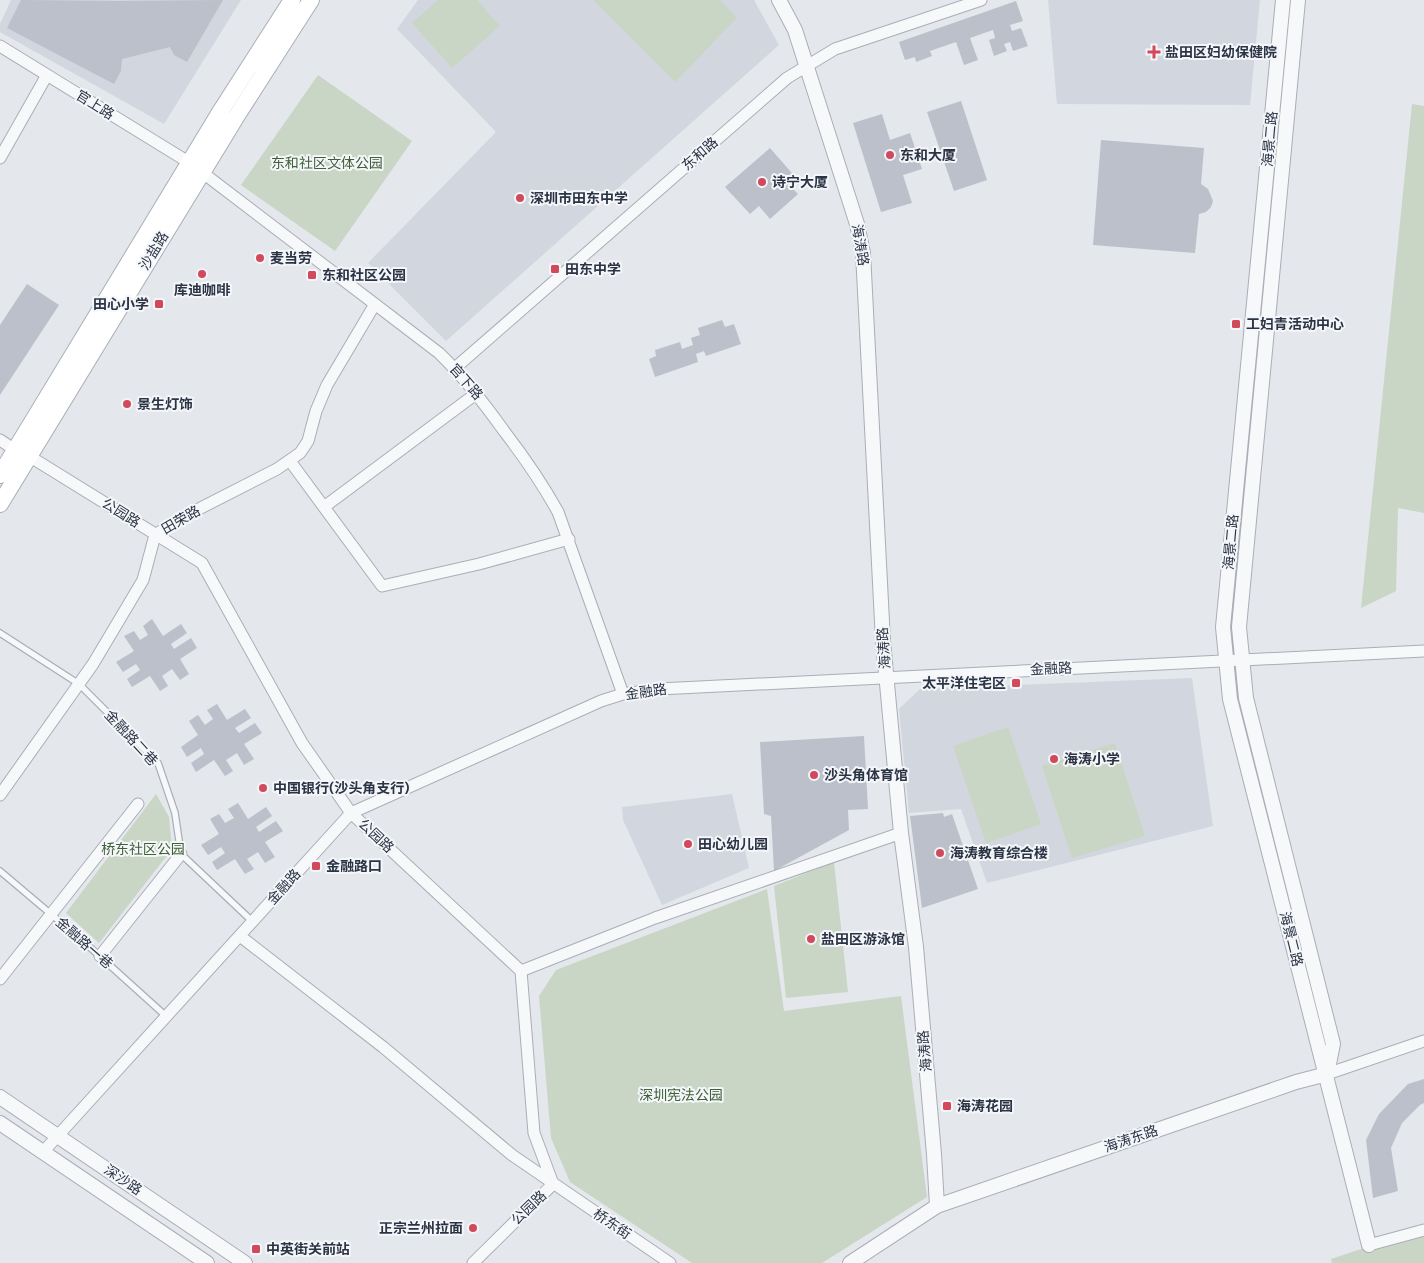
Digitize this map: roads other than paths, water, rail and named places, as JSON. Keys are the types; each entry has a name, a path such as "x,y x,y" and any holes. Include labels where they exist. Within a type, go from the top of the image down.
{"main road":[{"name":"沙盐路","path":"0,504 22,453 196,168 292,0"},
{"name":"沙盐路","path":"196,168 311,0"},
{"name":"沙盐路","path":"0,475 22,453"}],"street":[{"name":"海涛路","path":"779,0 795,30 857,224 863,253 883,641 901,833 916,947 934,1145 937,1206"},
{"name":"东和路","path":"455,368 778,85 835,49 981,0"},
{"name":"海景二路","path":"1283,0 1223,627 1230,699 1318,1049 1327,1074 1369,1246"},
{"name":"海景二路","path":"1298,0 1239,627 1246,698 1333,1044 1327,1074"},
{"name":"官上路","path":"0,46 196,168"},
{"path":"0,158 47,75"},
{"name":"官下路","path":"196,168 439,353 477,393 543,485 558,512 624,694"},
{"name":"田荣路","path":"0,795 79,684 143,580 155,535 171,524 290,461 300,453 308,441 316,411 327,385 375,304"},
{"path":"324,507 477,393"},
{"name":"公园路","path":"0,440 202,563 302,743 351,813 520,971 534,1133 554,1184 473,1263"},
{"path":"290,461 382,586 479,564 569,539"},
{"name":"金融路","path":"43,1152 351,813 601,701 624,694 659,689 1424,651"},
{"path":"0,978 138,804"},
{"path":"520,971 655,918 901,833"},
{"path":"100,956 181,854"},
{"name":"桥东街","path":"240,936 383,1047 512,1155 670,1263"},
{"path":"1327,1074 1424,1041"},
{"name":"海涛东路","path":"937,1206 1296,1082 1327,1074"},
{"name":"深沙路","path":"0,1097 245,1263"},
{"name":"深沙路","path":"0,1123 207,1263"},
{"path":"850,1263 937,1206"},
{"path":"1369,1246 1424,1230"}],"lane":[{"name":"金融路二巷","path":"0,633 79,684 158,763 175,813 181,854"},
{"path":"181,854 253,922"},
{"name":"金融路一巷","path":"0,871 167,1016"}],"place":[{"name":"盐田区妇幼保健院","path":"1154,52"},
{"name":"东和大厦","path":"890,155"},
{"name":"诗宁大厦","path":"762,182"},
{"name":"深圳市田东中学","path":"520,198"},
{"name":"麦当劳","path":"260,258"},
{"name":"田东中学","path":"555,269"},
{"name":"库迪咖啡","path":"202,274"},
{"name":"东和社区公园","path":"312,275"},
{"name":"田心小学","path":"159,304"},
{"name":"工妇青活动中心","path":"1236,324"},
{"name":"景生灯饰","path":"127,404"},
{"name":"太平洋住宅区","path":"1016,683"},
{"name":"海涛小学","path":"1054,759"},
{"name":"沙头角体育馆","path":"814,775"},
{"name":"中国银行(沙头角支行)","path":"263,788"},
{"name":"田心幼儿园","path":"688,844"},
{"name":"海涛教育综合楼","path":"940,853"},
{"name":"金融路口","path":"316,866"},
{"name":"盐田区游泳馆","path":"811,939"},
{"name":"海涛花园","path":"947,1106"},
{"name":"正宗兰州拉面","path":"473,1228"},
{"name":"中英街关前站","path":"256,1249"}],"park label":[{"name":"东和社区文体公园","path":"327,163"},
{"name":"桥东社区公园","path":"143,849"},
{"name":"深圳宪法公园","path":"681,1095"}]}
